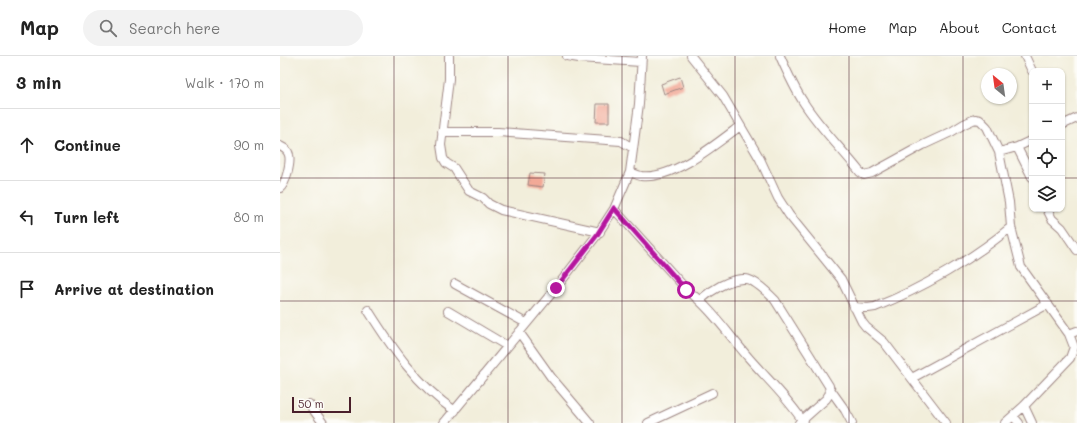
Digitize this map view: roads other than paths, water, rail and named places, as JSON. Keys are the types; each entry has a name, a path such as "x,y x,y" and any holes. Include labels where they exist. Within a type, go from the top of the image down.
{"street":[{"path":"449,56 441,145 443,158 446,164 454,168 469,191 501,210 600,232"},
{"path":"444,423 556,288 600,232 614,208 630,172 639,104 642,59 579,58 567,56"},
{"path":"691,56 723,96 760,160 778,198 802,232 841,279 862,322 884,342 946,423"},
{"path":"780,56 792,83 803,102 817,121 864,175 872,173 923,145 976,119 980,120 987,126 999,152 1009,202 1011,227 1021,267 1048,304 1073,332 1074,347 1070,358 1024,406 1005,423"},
{"path":"1025,56 1031,68"},
{"path":"1065,124 1077,118"},
{"path":"630,172 640,176 661,174 695,159 740,126"},
{"path":"442,132 498,132 621,141 633,148"},
{"path":"621,141 635,134"},
{"path":"999,152 1017,147 1029,141"},
{"path":"280,146 288,151 290,156 285,182 280,188"},
{"path":"1017,147 1032,176"},
{"path":"614,208 686,290 700,300 787,400 801,422 826,399 830,393 830,389"},
{"path":"1048,212 1052,219 1062,228 1077,250"},
{"path":"854,307 875,307 928,282 994,241 1011,227"},
{"path":"700,300 717,288 731,282 745,279 768,292 782,308 852,423"},
{"path":"455,284 526,323"},
{"path":"912,378 1048,304"},
{"path":"368,310 395,351 412,373 432,393 455,411"},
{"path":"448,310 507,346"},
{"path":"519,332 551,377 590,423"},
{"path":"648,423 712,393"},
{"path":"309,404 323,423"},
{"path":"1024,406 1032,423"},
{"path":"1013,416 1019,423"}]}
